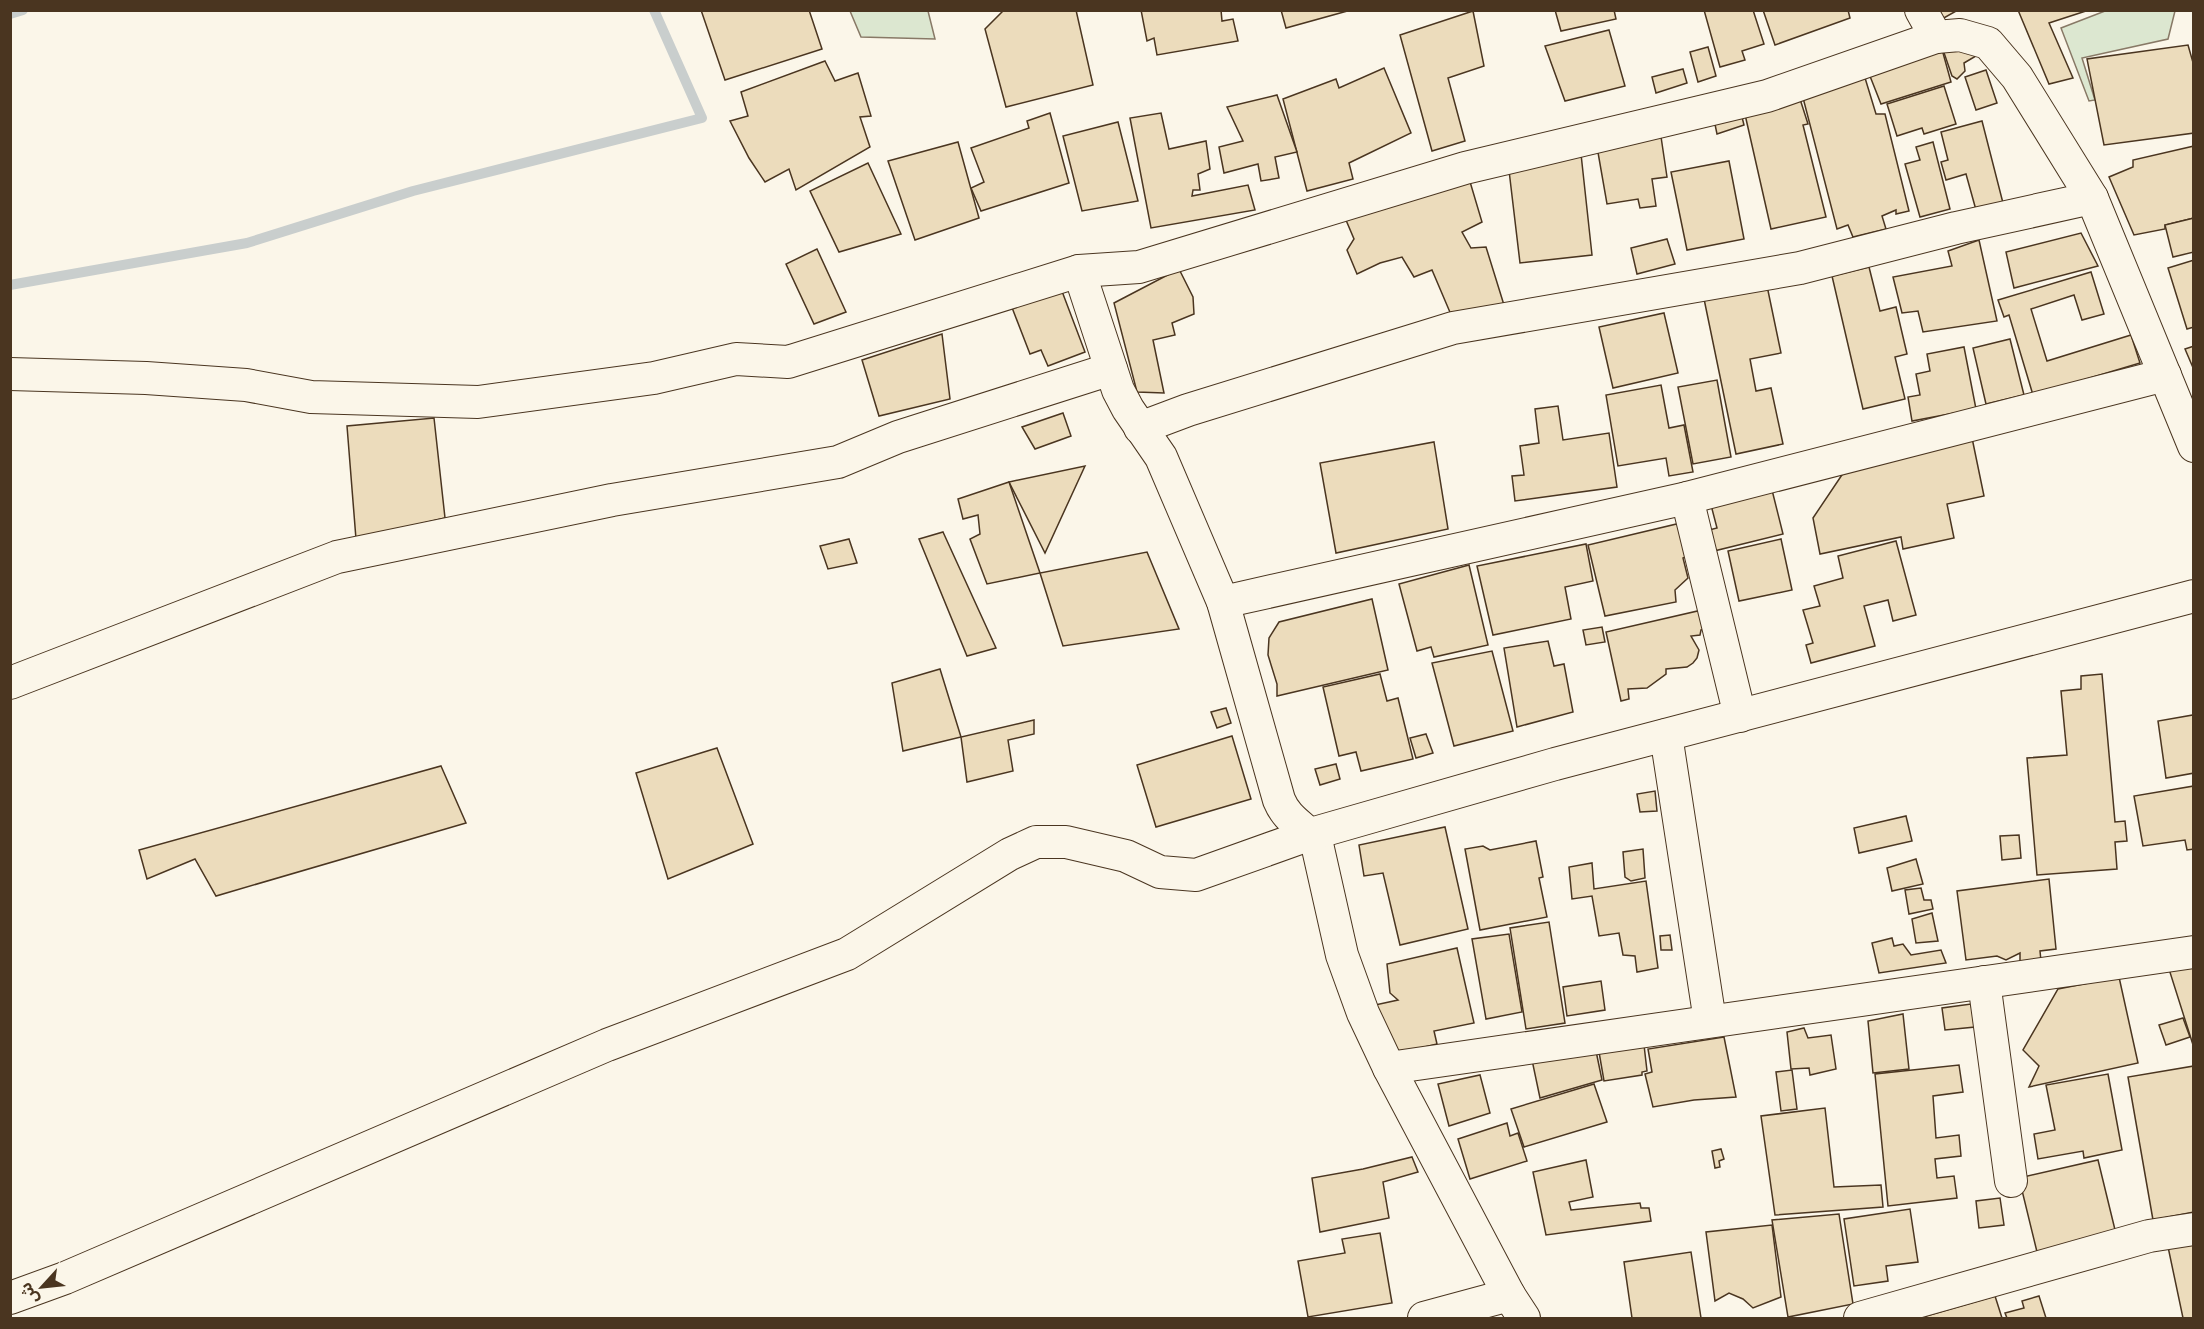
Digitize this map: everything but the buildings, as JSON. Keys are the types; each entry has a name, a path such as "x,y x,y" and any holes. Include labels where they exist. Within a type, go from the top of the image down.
{"street":[{"path":"10,374 146,378 234,385 311,397 478,402 654,378 736,359 788,362 1079,272 1139,267 1465,168 1767,96 1929,24 1988,43 2017,77 2092,198 2193,446"},
{"path":"1140,428 1188,410 1453,328 1800,268 1956,228 2092,198"},
{"path":"1079,272 1123,399 1161,457 1222,602 1279,800 1288,817 1311,834 1317,844 1342,955 1363,1013 1389,1068 1517,1307 1424,1318"},
{"path":"10,683 337,557 612,500 838,462 898,437 1111,369"},
{"path":"1222,602 1687,498 2164,375"},
{"path":"1687,498 1740,716"},
{"path":"10,1298 65,1278 607,1045 847,954 1011,854 1036,842 1066,842 1126,856 1160,872 1196,875 1311,834 1555,764 2193,597"},
{"path":"1666,735 1710,1021"},
{"path":"1389,1068 2193,952"},
{"path":"1984,982 2011,1182"},
{"path":"1866,1318 2149,1236 2193,1229"}],"green space":[{"path":"850,11 928,11 935,39 861,37"},
{"path":"2105,11 2175,11 2168,39 2082,58 2095,100 2089,101 2061,28"}],"waterway":[{"path":"10,14 23,10"},
{"path":"10,285 247,243 413,191 702,118 654,10"}]}
